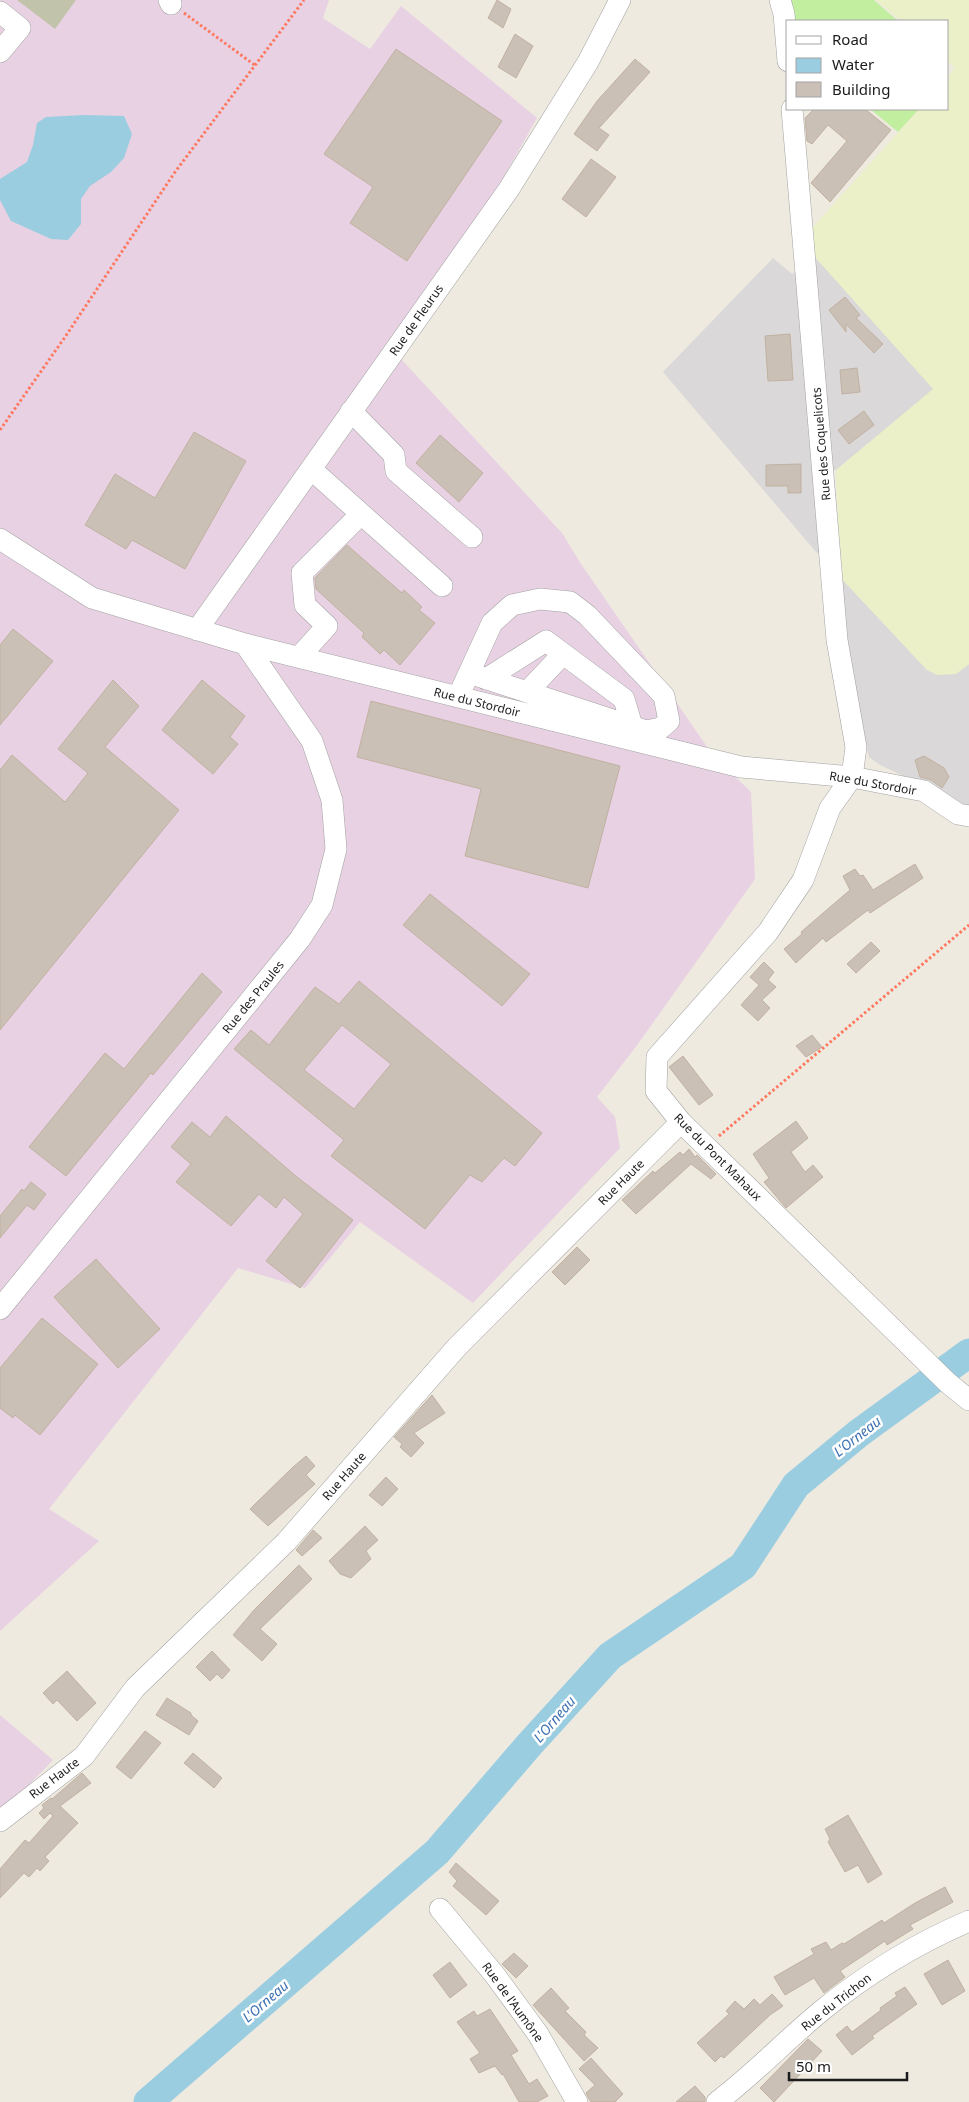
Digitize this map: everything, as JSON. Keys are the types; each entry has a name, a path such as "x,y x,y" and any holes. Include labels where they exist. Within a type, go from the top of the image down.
{"street":[{"name":"Rue de Fleurus","path":"197,630 509,189 588,62 620,0"},
{"path":"780,0 784,14 786,38"},
{"path":"0,12 20,28 0,52"},
{"name":"Rue des Coquelicots","path":"792,110 837,640 856,747 852,777"},
{"path":"351,411 394,455 396,470 472,537"},
{"path":"311,469 442,586"},
{"path":"299,657 327,626 305,605 302,573 361,514"},
{"name":"Rue du Stordoir","path":"0,539 92,598 245,644 741,767 852,777 924,791 958,814 969,816"},
{"path":"540,598 570,602 587,614 664,696 669,721 661,728 646,731 477,676 492,623 512,604 540,598"},
{"path":"458,697 477,676 546,641 624,699 632,726"},
{"name":"Rue des Praules","path":"0,1309 300,939 322,905 336,849 332,800 312,741 245,644"},
{"path":"527,692 563,654"},
{"name":"Rue du Pont Mahaux","path":"852,777 830,808 803,880 768,932 657,1057 656,1091 680,1122 930,1366 969,1400"},
{"name":"Rue Haute","path":"0,1821 84,1756 136,1688 286,1542 457,1347 680,1122"},
{"name":"Rue de l'Aumône","path":"440,1909 494,1974 538,2034 577,2102"},
{"name":"Rue du Trichon","path":"717,2102 744,2082 820,2012 880,1967 945,1931 969,1921"}],"path":[{"path":"0,430 65,337 175,172 304,0"},
{"path":"170,2 256,66"},
{"path":"706,1147 969,925"}],"shaded area":[{"path":"0,0 329,0 323,18 370,49 401,6 537,118 401,359 562,533 581,564 712,754 751,792 755,879 638,1044 597,1097 615,1117 620,1148 473,1303 360,1222 305,1288 238,1268 49,1509 99,1541 0,1631"},
{"path":"17,0 76,0 55,29"},
{"path":"876,0 969,0 969,664 956,674 937,675 927,670 840,577 836,470 933,389 814,256 812,228 918,110 949,110 949,75 955,68 949,62 949,20 900,20"},
{"path":"814,256 934,389 836,470 819,471 821,555 816,552 663,372 773,258 792,274"},
{"path":"840,577 927,670 956,674 969,664 969,807 880,765 869,757 841,651"},
{"path":"0,1715 53,1760 0,1815"}],"green space":[{"path":"783,0 874,0 897,20 788,20"},
{"path":"871,110 918,110 898,132"}],"water":[{"path":"84,115 124,116 132,134 124,158 111,172 90,186 81,199 81,224 68,240 51,239 11,221 0,200 0,179 27,162 33,145 37,123 46,117"}],"building":[{"path":"497,0 511,9 503,28 488,18"},
{"path":"515,34 533,46 516,78 498,67"},
{"path":"396,49 502,121 407,261 350,223 373,187 324,154"},
{"path":"635,59 650,72 599,128 609,135 597,151 574,134 597,101"},
{"path":"813,110 866,110 891,130 830,202 811,183 847,141 828,125 812,144 807,141 805,118"},
{"path":"591,159 616,177 586,217 562,199"},
{"path":"845,297 860,315 856,318 883,344 874,353 846,324 846,332 829,310"},
{"path":"790,334 793,380 768,381 765,336"},
{"path":"857,368 860,392 842,394 840,370"},
{"path":"864,411 874,425 849,444 838,430"},
{"path":"194,432 246,461 185,569 132,540 126,549 85,525 115,474 155,498"},
{"path":"440,435 483,473 459,502 416,463"},
{"path":"801,464 801,493 788,493 788,486 766,486 766,465"},
{"path":"347,545 402,593 404,590 422,607 419,610 435,623 400,665 384,650 380,654 362,637 364,633 316,589 315,578"},
{"path":"13,629 53,661 0,725 0,645"},
{"path":"113,680 139,706 105,747 179,810 0,1030 0,770 12,755 65,802 88,773 58,749"},
{"path":"202,680 245,716 230,737 238,744 213,774 162,730"},
{"path":"371,701 620,766 588,888 465,856 481,789 357,757"},
{"path":"924,756 944,768 949,777 942,788 931,780 920,777 915,760"},
{"path":"915,864 923,878 870,913 868,910 826,942 823,938 796,963 784,949 850,890 843,876 855,869 860,876 863,875 873,890"},
{"path":"430,894 530,974 502,1006 403,925"},
{"path":"871,942 880,951 856,973 847,964"},
{"path":"764,962 774,972 768,980 776,987 762,1000 770,1008 758,1021 741,1005 759,985 750,977"},
{"path":"202,973 222,992 153,1075 151,1073 66,1176 29,1147 105,1053 124,1069"},
{"path":"359,981 542,1133 515,1166 504,1158 482,1182 470,1175 425,1229 331,1156 344,1140 234,1049 251,1030 269,1045 315,987 339,1004","holes":["342,1025 391,1064 354,1109 304,1070"]},
{"path":"812,1035 822,1047 806,1057 796,1046"},
{"path":"683,1056 713,1095 699,1105 669,1067"},
{"path":"226,1116 297,1177 353,1220 300,1288 266,1261 303,1214 284,1197 276,1208 259,1194 231,1226 176,1182 191,1164 171,1147 192,1122 210,1137"},
{"path":"796,1121 808,1138 791,1152 805,1172 813,1165 823,1177 786,1208 764,1182 769,1178 753,1154"},
{"path":"689,1149 695,1157 697,1155 716,1174 711,1179 691,1164 636,1214 622,1200 653,1171 655,1173 680,1152 683,1155"},
{"path":"31,1182 46,1194 34,1210 27,1205 0,1238 0,1216 22,1189 24,1191"},
{"path":"577,1247 590,1260 565,1285 552,1272"},
{"path":"96,1259 160,1329 118,1368 54,1297"},
{"path":"42,1318 98,1364 40,1435 15,1415 13,1418 0,1408 0,1368"},
{"path":"432,1395 445,1413 414,1433 424,1443 411,1457 400,1447 402,1444 394,1437"},
{"path":"306,1456 315,1466 306,1475 315,1484 268,1526 250,1509"},
{"path":"386,1477 398,1489 382,1506 369,1495"},
{"path":"365,1526 378,1540 366,1551 371,1559 351,1578 340,1574 329,1561"},
{"path":"313,1530 322,1538 302,1556 296,1550"},
{"path":"299,1565 312,1579 260,1629 277,1644 262,1661 233,1635 254,1610"},
{"path":"212,1651 230,1670 222,1679 217,1674 210,1681 196,1667"},
{"path":"67,1671 96,1703 77,1721 57,1700 53,1704 43,1693"},
{"path":"167,1698 191,1713 198,1721 189,1735 156,1715"},
{"path":"145,1731 161,1743 131,1779 116,1767"},
{"path":"193,1753 222,1778 214,1788 184,1763"},
{"path":"82,1773 91,1783 60,1806 78,1823 45,1857 49,1861 40,1871 37,1868 29,1877 24,1873 0,1898 0,1869 25,1840 29,1843 53,1816 50,1813 44,1819 39,1813 44,1808 42,1805 52,1799"},
{"path":"848,1815 882,1874 868,1883 858,1865 845,1872 828,1842 830,1839 825,1829"},
{"path":"456,1863 499,1901 486,1915 453,1886 457,1881 449,1872"},
{"path":"945,1887 953,1902 910,1925 913,1929 887,1945 885,1941 840,1971 845,1977 824,1993 814,1978 785,1995 774,1977 814,1954 811,1949 826,1942 831,1950 842,1943 844,1944 882,1920 884,1923"},
{"path":"514,1953 528,1966 516,1978 502,1964"},
{"path":"948,1960 965,1991 942,2005 924,1974"},
{"path":"450,1962 467,1985 450,1998 433,1975"},
{"path":"905,1987 917,2004 872,2036 874,2038 852,2055 836,2035 847,2026 852,2032 881,2010 880,2008 897,1996 895,1993"},
{"path":"551,1988 569,2008 565,2011 586,2032 584,2035 598,2048 584,2061 533,2005"},
{"path":"772,1994 783,2006 770,2015 724,2058 721,2056 715,2062 697,2043 729,2014 726,2011 735,2001 744,2009 754,1999 760,2005"},
{"path":"490,2009 518,2051 511,2055 529,2084 537,2079 548,2096 537,2102 519,2102 503,2074 495,2066 479,2073 470,2059 480,2053 457,2022 474,2011 477,2016"},
{"path":"808,2039 822,2051 774,2102 760,2088"},
{"path":"591,2058 623,2094 615,2102 591,2102 589,2099 586,2093 595,2085 579,2069"},
{"path":"695,2086 705,2097 705,2102 676,2102"}],"waterway":[{"name":"L'Orneau","path":"148,2102 437,1852 529,1745 610,1656 743,1566 796,1485 859,1433 969,1353"}]}
